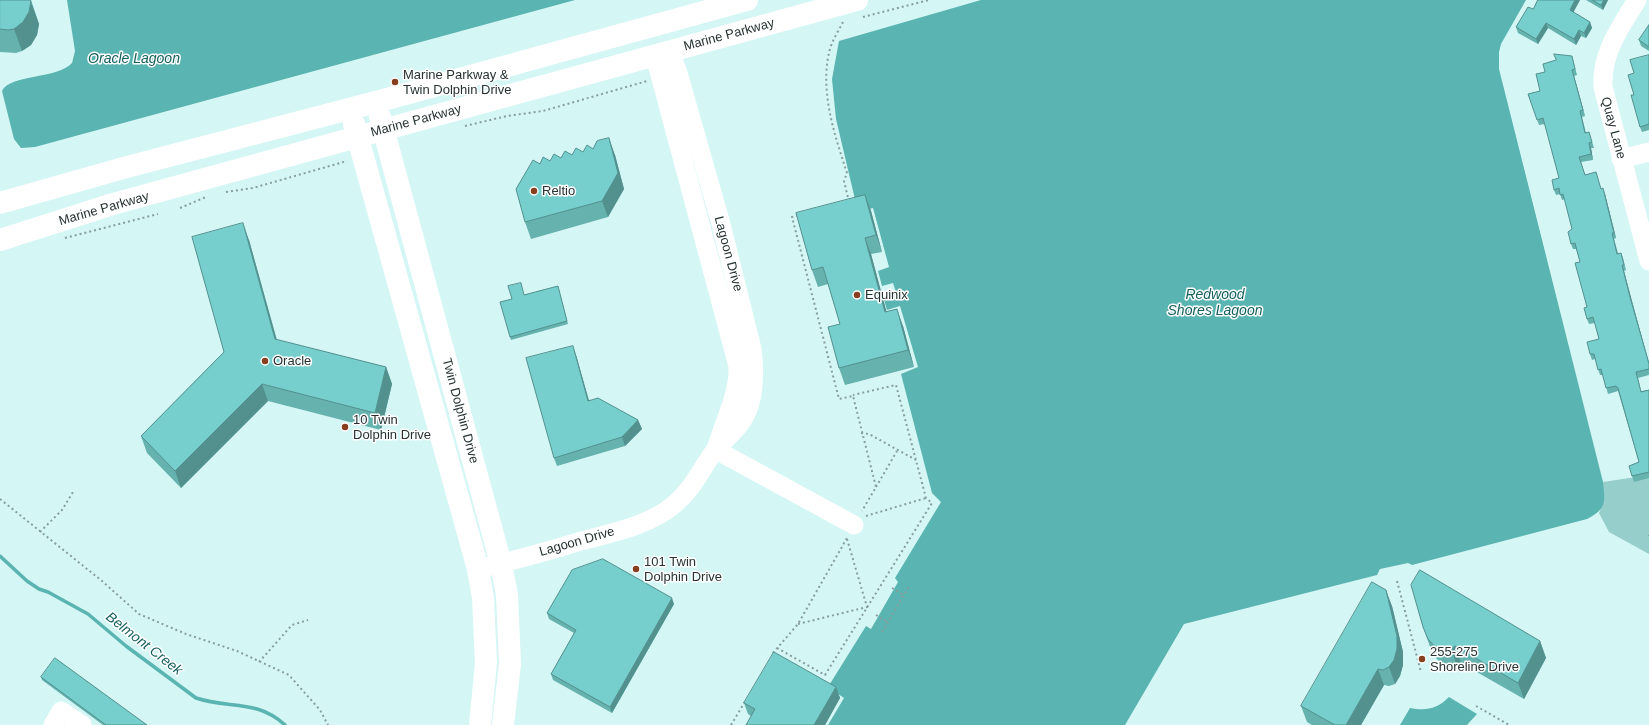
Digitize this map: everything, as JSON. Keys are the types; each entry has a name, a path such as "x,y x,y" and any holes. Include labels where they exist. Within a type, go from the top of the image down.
{"main road":[{"path":"0,203 127,167 376,102 747,0"},
{"name":"Marine Parkway","path":"0,240 110,205 857,0"},
{"name":"Twin Dolphin Drive","path":"376,102 501,564 507,595 510,664 504,725"},
{"name":"Twin Dolphin Drive","path":"349,108 478,569 483,598 486,663 480,725"}],"street":[{"name":"Quay Lane","path":"1637,0 1611,44 1603,72 1604,94 1649,261"},
{"name":"Lagoon Drive","path":"478,569 501,564 620,530 654,518 676,503 694,483 716,450 724,422 734,398 738,380 738,366 662,54"},
{"path":"1621,159 1649,152"},
{"path":"716,450 853,527"},
{"path":"53,725 62,711 82,725"}],"path":[{"path":"842,204 849,202 844,181 847,173 832,118 827,85 829,52 843,22"},
{"path":"461,127 507,116 544,111 650,81"},
{"path":"220,193 253,188 347,161"},
{"path":"180,208 213,195"},
{"path":"777,648 825,675 932,503 926,498 896,385 839,399 792,217 799,215"},
{"path":"852,396 876,487"},
{"path":"861,433 869,434 897,451 916,460"},
{"path":"773,654 798,624 897,451"},
{"path":"40,532 62,510 73,492"},
{"path":"853,527 926,498"},
{"path":"0,500 102,581 139,614 186,634 237,651 289,675 320,710 328,725"},
{"path":"853,527 867,607"},
{"path":"1397,581 1421,672"},
{"path":"882,632 909,586"},
{"path":"892,588 904,594"},
{"path":"798,624 867,607"},
{"path":"876,615 888,622"},
{"path":"259,662 292,625 308,620"},
{"path":"731,725 746,699"},
{"path":"1476,706 1509,725"}],"shaded area":[{"path":"1649,475 1649,554 1609,532 1599,513 1603,504 1603,482"}],"water":[{"name":"Oracle Lagoon","path":"67,0 575,0 35,147 21,148 14,139 2,91 14,82 56,72 72,63 75,51"},
{"name":"Redwood Shores Lagoon","path":"981,0 1526,0 1501,44 1499,52 1499,69 1603,482 1604,500 1598,512 1587,519 1412,565 1408,563 1380,569 1377,575 1184,624 1125,725 828,725 844,698 828,687 866,626 871,629 898,582 895,578 941,502 932,493 901,374 918,367 900,306 887,310 883,296 896,292 893,283 882,286 878,271 889,267 873,208 858,212 836,119 832,79 839,41"},
{"path":"1449,697 1477,714 1467,725 1400,725 1410,708 1426,709 1436,707"}],"building":[{"path":"0,0 31,1 29,12 23,22 14,29 0,29"},
{"path":"1538,0 1575,0 1570,10 1590,22 1584,33 1579,30 1574,39 1546,23 1536,39 1516,27 1528,7 1533,9"},
{"path":"1593,0 1604,0 1601,5"},
{"path":"1649,25 1649,47 1639,40"},
{"path":"1554,54 1572,56 1575,69 1572,70 1583,110 1580,111 1585,133 1589,132 1592,142 1589,143 1591,154 1579,157 1585,175 1596,172 1601,189 1603,188 1614,233 1612,233 1617,254 1621,253 1624,265 1622,265 1630,297 1649,364 1649,369 1636,372 1641,392 1649,390 1649,472 1632,476 1629,466 1639,462 1618,388 1616,386 1606,388 1601,369 1598,370 1594,354 1590,354 1587,342 1599,339 1593,317 1587,319 1584,308 1587,307 1575,263 1580,262 1575,243 1571,244 1568,232 1572,229 1563,194 1560,195 1559,188 1554,190 1552,180 1559,178 1543,118 1537,120 1528,94 1540,91 1536,74 1545,72 1543,64 1556,60"},
{"path":"1649,55 1649,124 1640,127 1631,95 1634,95 1628,75 1634,73 1630,60"},
{"path":"609,138 618,173 602,201 525,222 516,189 533,160 540,164 543,157 550,161 554,154 561,158 565,151 572,155 576,148 583,152 587,145 593,149 597,141"},
{"name":"Equinix","path":"865,195 876,235 865,238 885,312 897,309 908,350 839,368 828,327 840,324 823,267 812,270 796,213"},
{"name":"Oracle","path":"243,223 275,339 386,367 375,413 262,384 175,471 141,436 224,352 192,237"},
{"path":"521,283 524,295 558,286 567,321 510,337 500,302 512,299 508,286"},
{"path":"573,346 588,401 598,398 638,420 622,437 554,458 526,358"},
{"path":"603,559 672,598 610,707 551,674 576,630 547,613 572,570"},
{"path":"1420,570 1540,641 1518,683 1455,646 1451,649 1442,651 1437,649 1428,639 1411,585"},
{"path":"1372,582 1386,590 1397,636 1397,649 1394,660 1389,667 1383,670 1378,669 1346,725 1335,725 1301,706"},
{"path":"774,652 836,687 814,725 746,725 755,709 744,703"},
{"path":"55,658 147,725 106,725 41,677"}],"waterway":[{"name":"Belmont Creek","path":"0,556 27,581 39,589 48,592 88,614 126,646 196,698 264,711 285,725"}],"place":[{"name":"Marine Parkway & Twin Dolphin Drive","path":"395,82"},
{"name":"Reltio","path":"534,191"},
{"name":"Equinix","path":"857,295"},
{"name":"Oracle","path":"265,361"},
{"name":"10 Twin Dolphin Drive","path":"345,427"},
{"name":"101 Twin Dolphin Drive","path":"636,569"},
{"name":"255-275 Shoreline Drive","path":"1422,659"}]}
